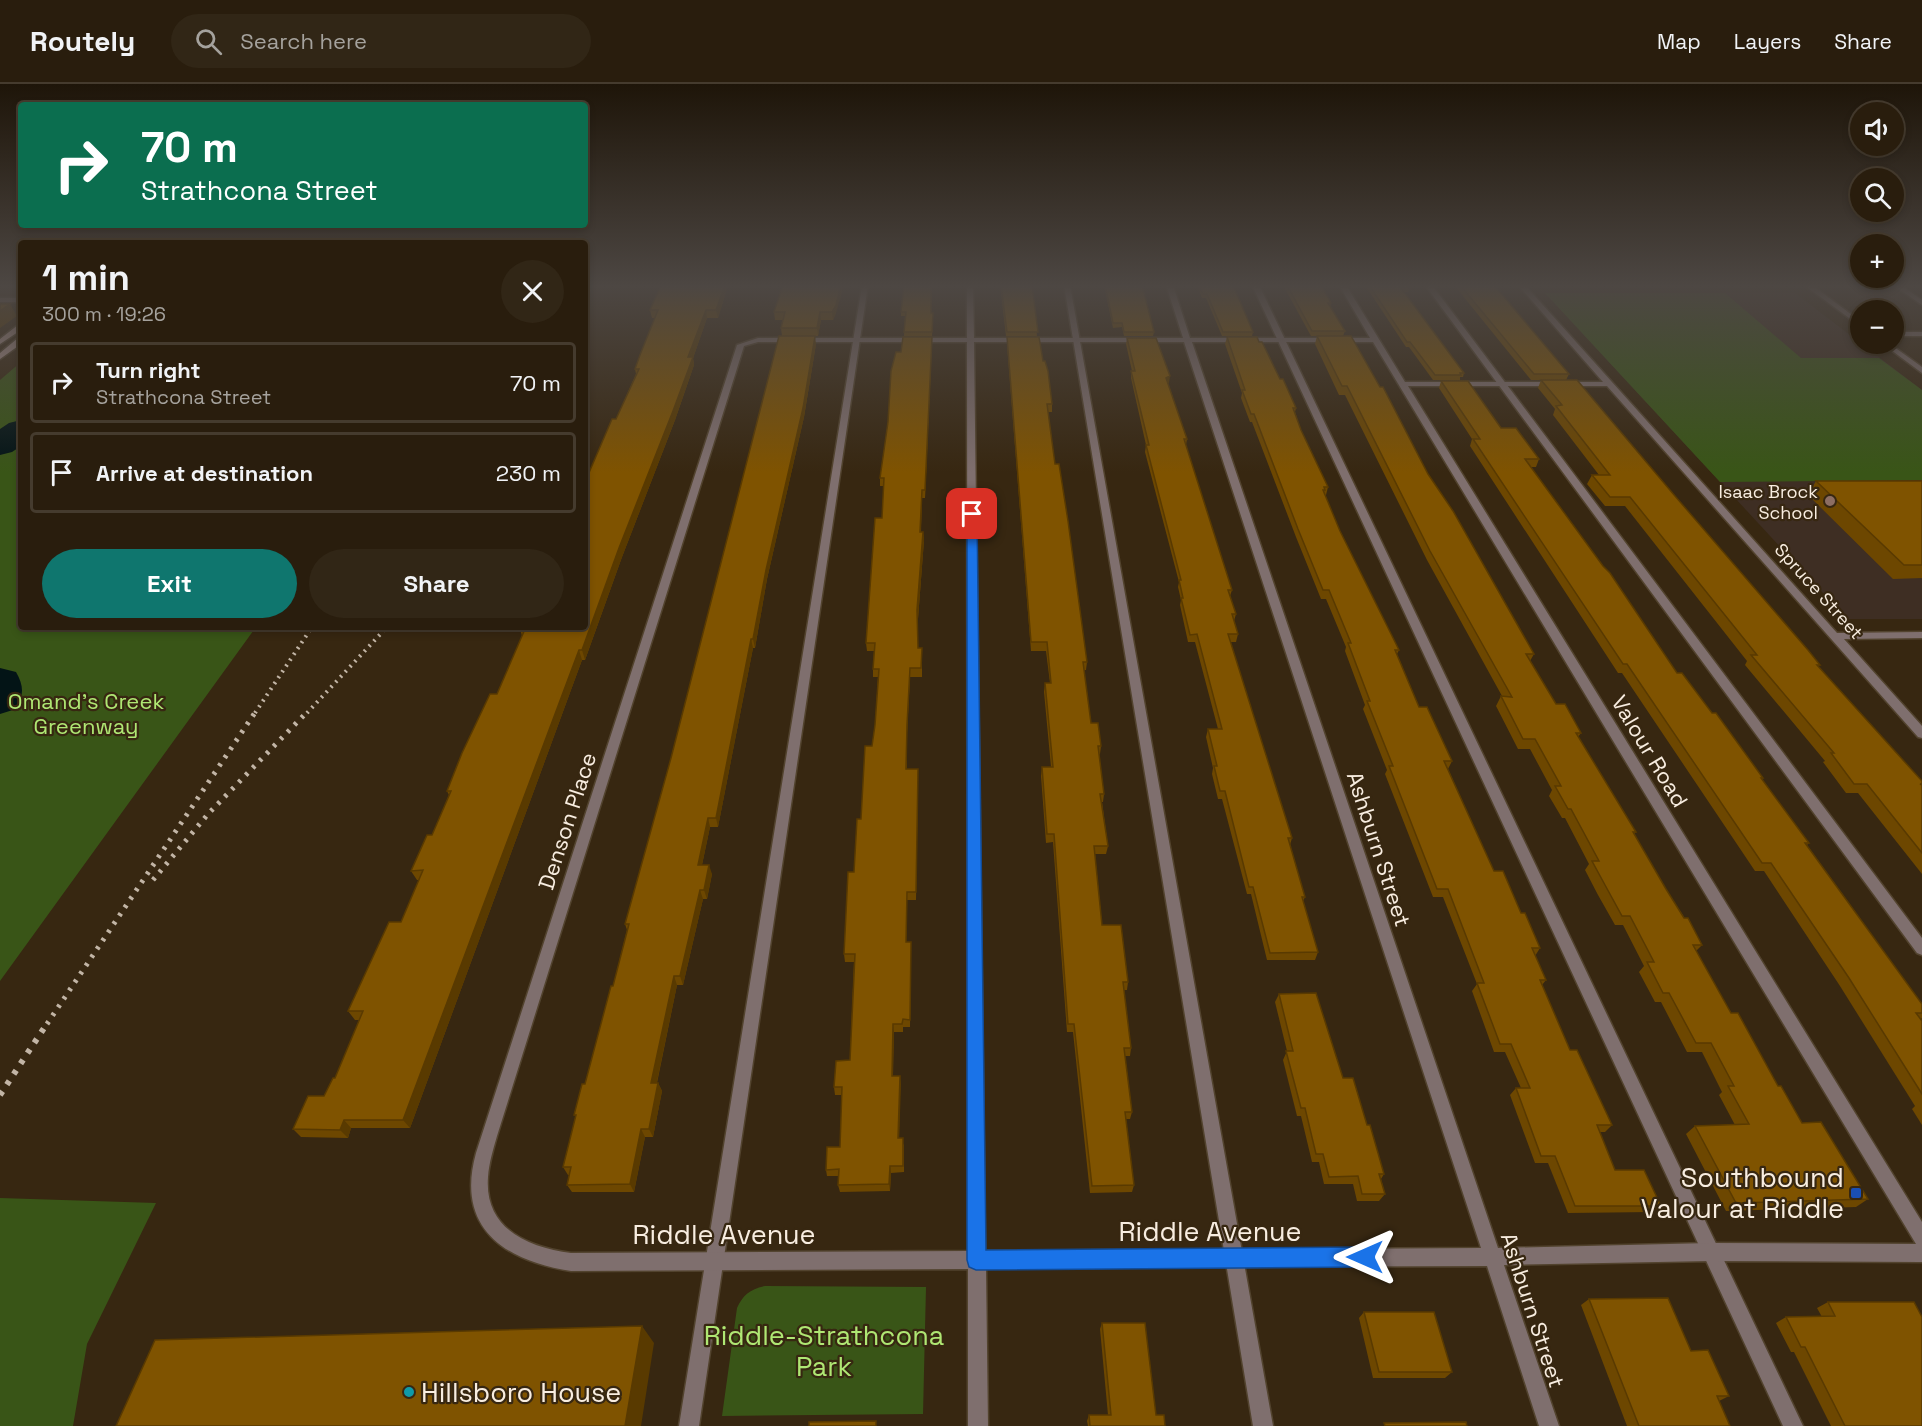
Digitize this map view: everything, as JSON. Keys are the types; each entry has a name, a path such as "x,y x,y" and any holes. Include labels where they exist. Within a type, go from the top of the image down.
{"street":[{"name":"Denson Place","path":"571,1262 548,1260 507,1242 493,1227 483,1204 479,1182 489,1136 740,348"},
{"path":"689,1426 854,348"},
{"path":"971,348 978,1426"},
{"path":"1078,348 1263,1426"},
{"name":"Ashburn Street","path":"1191,348 1549,1426"},
{"path":"1285,348 1793,1426"},
{"name":"Valour Road","path":"1380,348 1922,1238"},
{"path":"1474,348 1922,949"},
{"name":"Spruce Street","path":"1577,348 1922,734"},
{"path":"1900,354 1922,370"},
{"path":"1402,384 1610,384"},
{"path":"1834,636 1922,635"},
{"name":"Riddle Avenue","path":"571,1262 1493,1257 1710,1252 1922,1253"}],"shaded area":[{"name":"Isaac Brock School","path":"1596,348 1850,348 1850,354 1875,354 1922,390 1922,619 1847,619"}],"green space":[{"path":"1596,348 1789,348 1801,358 1879,358 1922,390 1922,480 1720,482"},
{"name":"Omand's Creek Greenway","path":"18,365 18,630 254,630 0,981 0,380"},
{"path":"0,1198 156,1203 87,1344 73,1426 0,1426"},
{"name":"Riddle-Strathcona Park","path":"765,1286 926,1287 923,1414 722,1416 737,1308 748,1293"}],"building":[{"path":"643,348 692,348 688,357 693,357 673,411 582,650 579,650 403,1120 344,1120 340,1130 293,1129 308,1096 324,1096 335,1078 363,1011 348,1011 389,922 401,922 423,870 411,871 427,835 432,835 451,791 447,791 462,753 490,694 497,694 525,630 588,630 588,475 612,419 616,419 639,369 635,369"},
{"path":"776,348 813,348 803,408 766,570 753,639 751,639 716,818 708,818 698,865 709,865 704,890 700,890 680,976 674,976 651,1083 658,1083 649,1129 641,1129 630,1184 567,1185 571,1167 563,1167 576,1115 574,1115 582,1084 585,1084 611,986 613,986 629,924 625,924 671,758"},
{"path":"902,348 932,348 917,610 918,648 922,648 921,668 910,668 907,725 906,769 918,769 916,892 907,892 906,942 911,942 910,1020 903,1019 902,1024 893,1024 892,1076 900,1076 898,1138 903,1138 903,1166 890,1166 889,1184 838,1185 839,1169 826,1170 827,1147 840,1147 842,1087 834,1087 836,1061 850,1060 855,954 844,954 848,872 854,872 857,819 861,819 865,746 872,746 875,725 879,669 873,669 875,643 866,643 875,518 882,518 884,478 880,478 888,422 891,371 896,352 901,352"},
{"path":"1008,348 1041,348 1043,361 1048,371 1052,404 1047,404 1055,464 1059,464 1068,521 1087,662 1083,662 1091,723 1098,723 1101,746 1098,746 1104,794 1100,794 1108,846 1094,846 1102,925 1121,925 1128,982 1123,982 1131,1048 1124,1048 1132,1112 1125,1112 1134,1185 1092,1186 1074,1024 1068,1024 1054,834 1047,834 1042,767 1053,767 1045,683 1051,683 1047,642 1031,642"},
{"path":"1129,348 1160,348 1170,376 1166,378 1187,439 1184,439 1232,590 1228,590 1236,614 1232,614 1238,634 1228,634 1292,838 1288,838 1318,952 1270,953 1253,887 1249,887 1225,791 1220,791 1214,766 1217,766 1208,729 1222,729 1197,634 1190,635 1181,598 1183,598 1179,580 1181,580 1146,445 1149,445 1131,371 1135,371"},
{"path":"1231,348 1265,348 1296,408 1293,408 1301,430 1328,487 1324,487 1325,490 1323,490 1340,531 1399,650 1395,650 1419,707 1427,707 1452,761 1444,761 1494,871 1503,871 1521,913 1525,913 1540,948 1532,948 1546,980 1540,980 1570,1050 1577,1050 1612,1125 1597,1125 1615,1170 1644,1170 1661,1206 1575,1206 1555,1156 1541,1156 1516,1088 1530,1088 1511,1044 1500,1044 1477,983 1484,983 1448,889 1437,889 1389,766 1393,766 1367,701 1370,701 1348,643 1351,643 1329,590 1323,590 1254,414 1251,414 1242,390 1245,390"},
{"path":"1323,348 1358,348 1380,387 1383,387 1428,474 1453,511 1534,654 1526,654 1556,704 1565,704 1581,733 1576,733 1636,832 1633,832 1666,889 1684,918 1688,918 1702,945 1693,945 1731,1013 1738,1013 1778,1086 1781,1086 1802,1123 1821,1122 1868,1199 1736,1203 1695,1126 1749,1124 1728,1086 1734,1086 1711,1043 1696,1043 1669,993 1663,993 1647,962 1654,962 1630,916 1622,916 1592,861 1599,861 1571,809 1568,809 1555,786 1561,786 1535,739 1523,739 1501,696 1512,697 1430,551 1347,386 1342,386"},
{"path":"1414,348 1445,348 1464,373 1435,375"},
{"path":"1512,348 1547,348 1569,374 1534,374"},
{"path":"1541,380 1577,380 1820,665 1817,665 1922,781 1920,784 1922,785 1922,853 1867,784 1854,784 1831,753 1834,753 1751,655 1757,655 1630,497 1610,497 1592,475 1610,475 1556,406 1562,405"},
{"path":"1441,381 1468,381 1501,428 1516,428 1539,459 1525,459 1610,573 1677,673 1682,673 1712,713 1716,713 1809,843 1805,843 1922,1004 1922,1013 1916,1013 1922,1021 1922,1094 1849,978 1771,863 1762,863 1627,664 1623,664 1473,439 1480,439"},
{"path":"1816,481 1922,481 1922,565 1904,565"},
{"path":"1316,993 1343,1078 1353,1078 1367,1125 1370,1125 1384,1174 1379,1174 1385,1194 1362,1194 1358,1176 1329,1177 1323,1154 1316,1154 1305,1108 1301,1108 1286,1051 1293,1051 1279,994"},
{"path":"1668,1298 1691,1351 1708,1350 1729,1396 1717,1396 1730,1426 1639,1426 1589,1299"},
{"path":"1828,1302 1914,1302 1922,1317 1922,1426 1845,1426 1805,1347 1801,1347 1786,1317 1835,1316"},
{"path":"1364,1312 1434,1312 1452,1372 1379,1372"},
{"path":"1102,1323 1145,1323 1156,1415 1164,1415 1165,1426 1090,1426 1089,1415 1111,1415"},
{"name":"Hillsboro House","path":"642,1326 625,1426 116,1426 155,1340"},
{"path":"876,1421 876,1426 809,1426 809,1422"},
{"path":"1466,1422 1467,1426 1385,1426 1384,1423"}],"waterway":[{"path":"0,445 18,432"},
{"path":"0,683 0,698"}],"railway":[{"path":"255,713 310,630"},
{"path":"307,713 384,630"},
{"path":"47,1024 256,711"},
{"path":"153,880 208,814 308,711"},
{"path":"0,1095 48,1022"}],"place":[{"name":"Isaac Brock School","path":"1830,501"},
{"name":"Southbound Valour at Riddle","path":"1856,1193"},
{"name":"Hillsboro House","path":"409,1392"}],"route":[{"path":"972,514 976,1260 1365,1257"}]}
